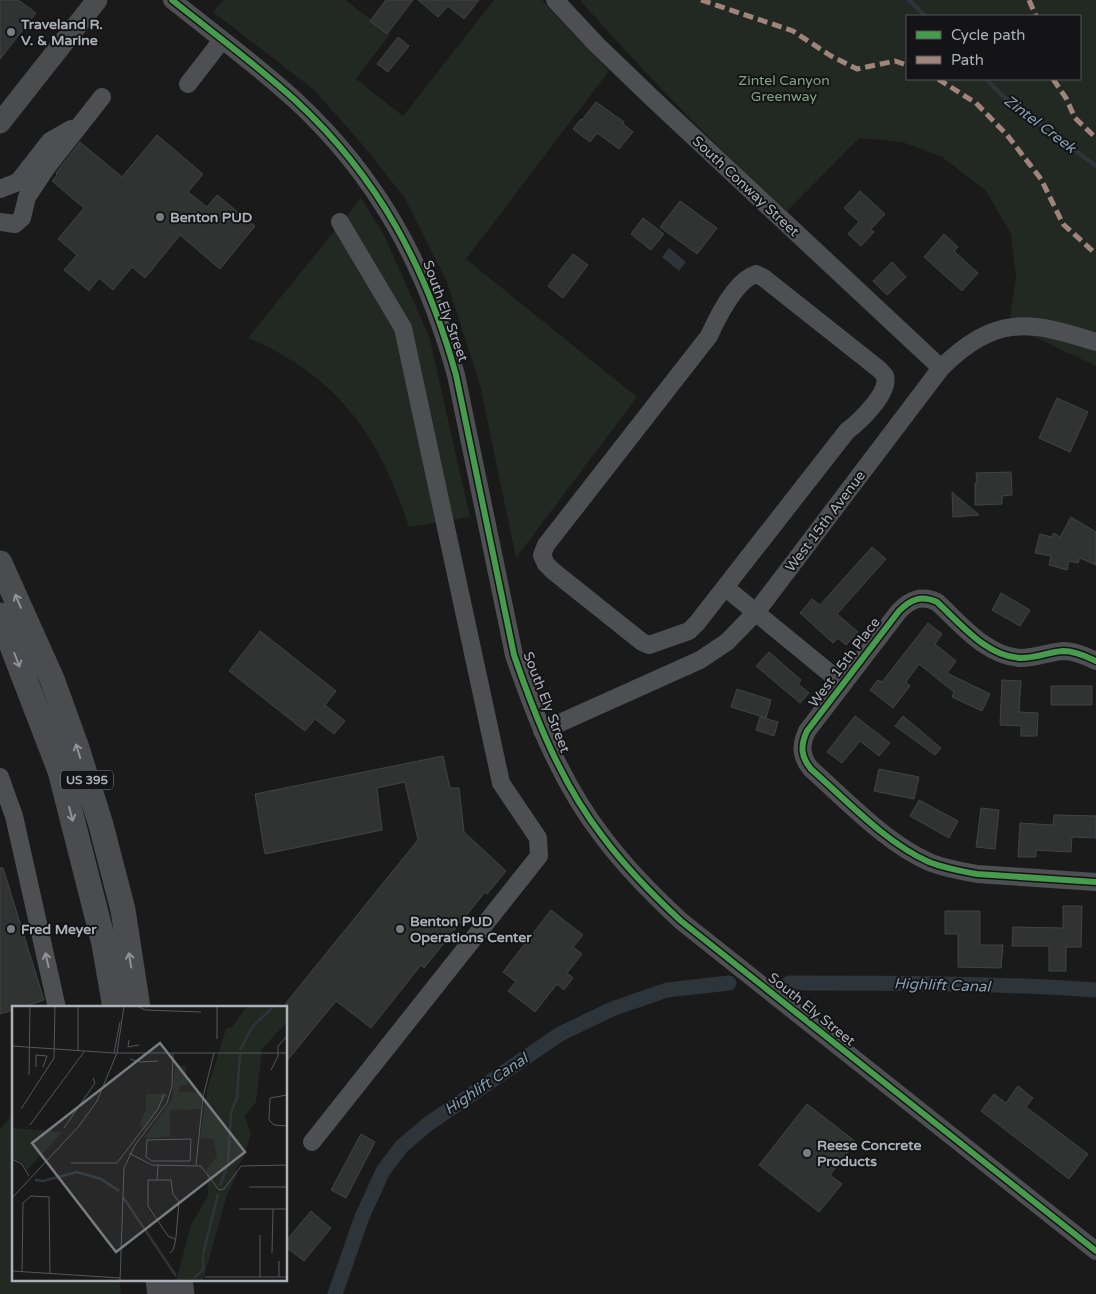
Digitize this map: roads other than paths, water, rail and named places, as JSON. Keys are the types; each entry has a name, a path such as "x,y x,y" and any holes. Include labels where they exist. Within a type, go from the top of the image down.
{"highway":[{"name":"US 395","path":"0,563 52,679 77,748 101,825 123,910 138,1006"},
{"name":"US 395","path":"0,615 60,771 104,944 115,1006"}],"main road":[{"path":"0,123 97,0"}],"street":[{"name":"South Ely Street","path":"172,0 296,101 326,131 351,160 385,207 410,250 430,292 456,376 514,655 542,731 562,773 602,837 651,892 689,927 1096,1251"},
{"name":"South Conway Street","path":"555,0 596,44 644,90 941,368"},
{"path":"188,84 222,40"},
{"path":"0,222 15,224 22,218 27,197 50,161 102,97"},
{"path":"0,189 18,182 50,141 80,124"},
{"path":"312,1142 539,856 538,838 501,783 404,328 340,222"},
{"path":"756,274 764,278 880,370 885,377 884,388 867,413 847,431 726,588 689,631 649,645 642,642 553,571 546,564 542,555 546,545 709,336 720,314 740,286 749,276 756,274"},
{"name":"West 15th Avenue","path":"542,731 700,660 727,642 757,611 941,368 956,352 991,331 1007,327 1022,326 1052,329 1096,342"},
{"path":"726,588 757,611 843,684"},
{"name":"West 15th Place","path":"1096,661 1075,652 1063,651 1035,657 1021,658 1009,656 983,644 936,602 920,598 906,604 899,611 808,731 802,745 805,762 811,769 885,834 899,845 928,861 959,871 977,874 1096,882"},
{"path":"0,777 14,816 57,1006"}],"waterway":[{"name":"Zintel Creek","path":"909,0 924,15"},
{"name":"Zintel Creek","path":"987,80 1006,99 1096,166"},
{"name":"Highlift Canal","path":"335,1294 362,1217 383,1171 402,1146 428,1124 560,1034 612,1009 667,990 729,983"},
{"name":"Highlift Canal","path":"789,983 904,983 1096,990"}],"place":[{"name":"Traveland R. V. & Marine","path":"11,32"},
{"name":"Benton PUD","path":"160,217"},
{"name":"Fred Meyer","path":"11,929"},
{"name":"Benton PUD Operations Center","path":"400,929"},
{"name":"Reese Concrete Products","path":"807,1153"}],"park label":[{"name":"Zintel Canyon Greenway","path":"784,88"}]}
